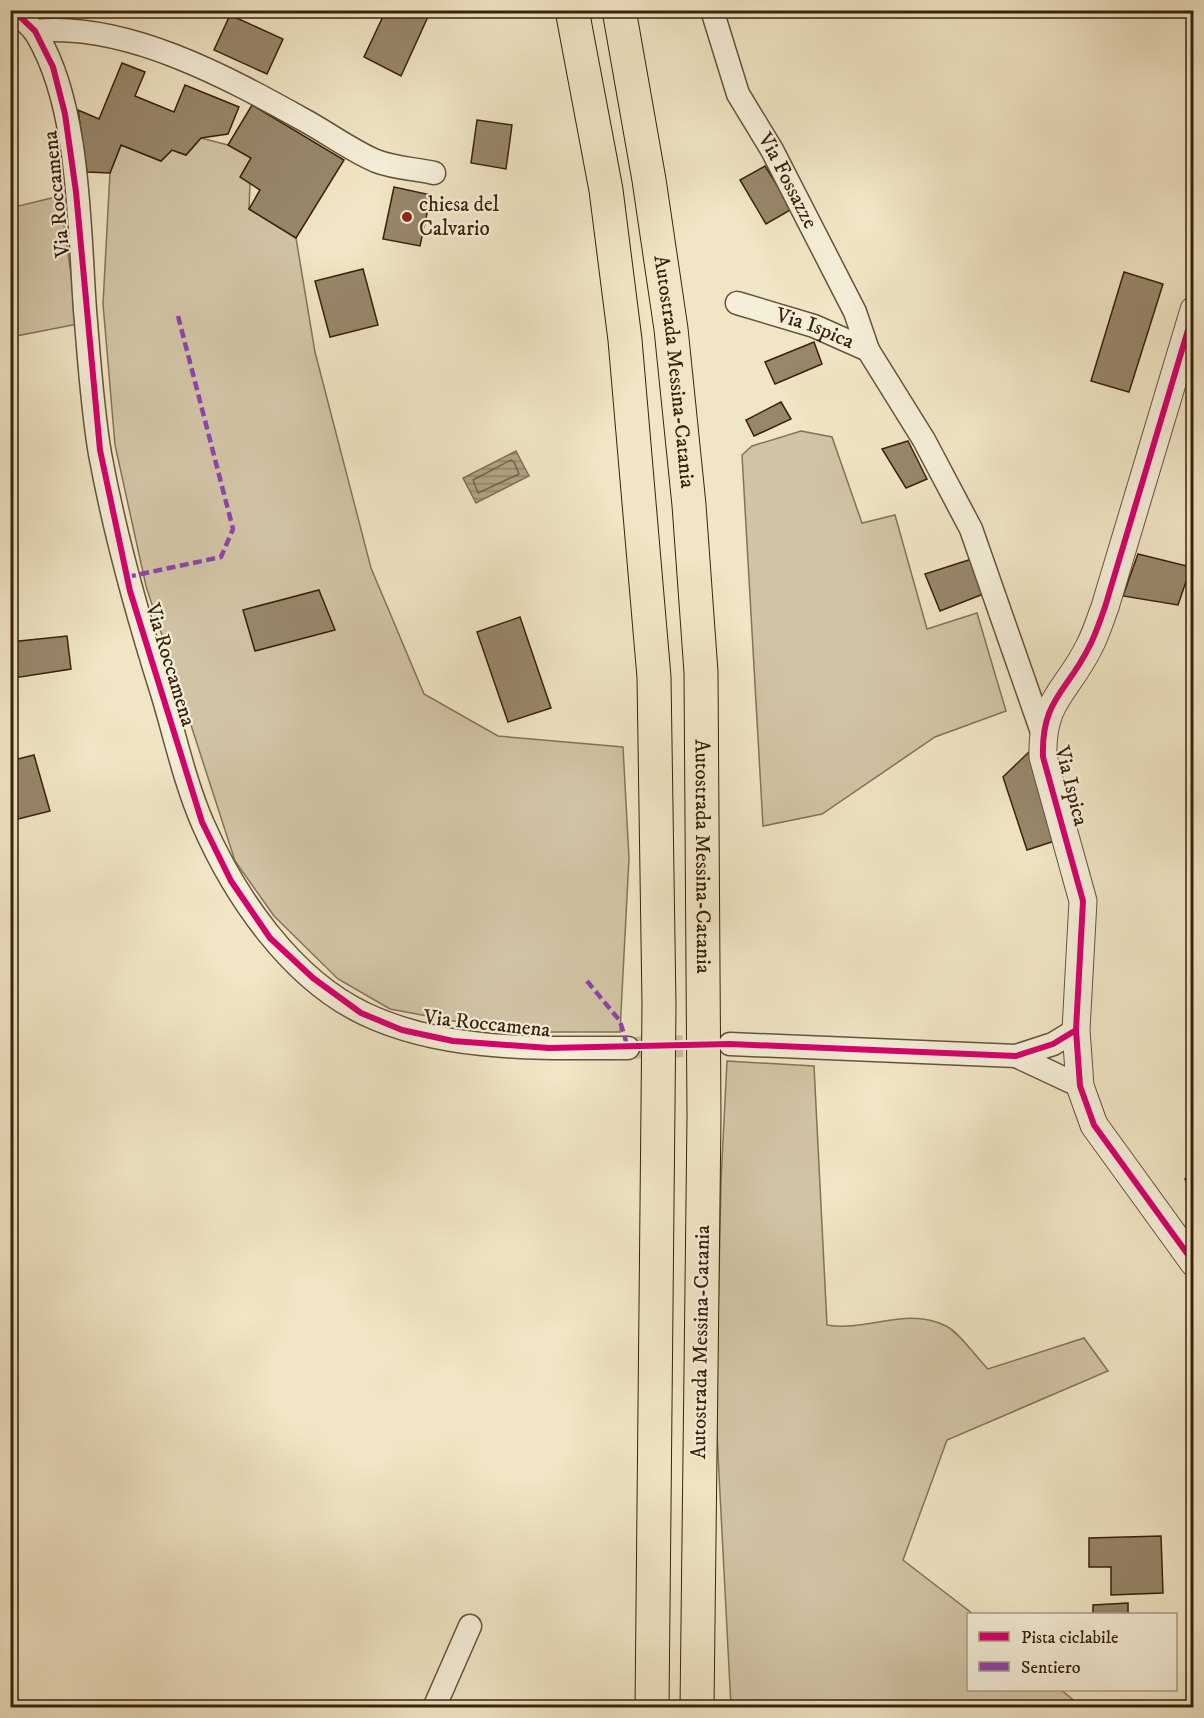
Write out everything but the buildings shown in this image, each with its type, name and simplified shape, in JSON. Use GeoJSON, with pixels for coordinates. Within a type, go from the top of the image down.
{"type":"FeatureCollection","features":[{"type":"Feature","properties":{"kind":"highway","name":"Autostrada Messina-Catania"},"geometry":{"type":"LineString","coordinates":[[572,10],[606,190],[625,340],[654,677],[659,1016],[652,1707]]}},
{"type":"Feature","properties":{"kind":"highway","name":"Autostrada Messina-Catania"},"geometry":{"type":"LineString","coordinates":[[619,10],[647,168],[671,329],[689,505],[701,672],[704,1116],[697,1707]]}},
{"type":"Feature","properties":{"kind":"street","name":"Via Roccamena"},"geometry":{"type":"LineString","coordinates":[[13,10],[34,31],[53,67],[65,114],[76,192],[100,450],[127,577],[202,822],[231,880],[270,938],[313,978],[362,1012],[402,1030],[453,1041],[538,1048],[628,1048]]}},
{"type":"Feature","properties":{"kind":"street","name":"Via Fossazze"},"geometry":{"type":"LineString","coordinates":[[712,10],[738,94],[772,150],[855,312],[868,350]]}},
{"type":"Feature","properties":{"kind":"street"},"geometry":{"type":"LineString","coordinates":[[34,31],[55,29],[94,34],[161,52],[206,69],[264,97],[377,161],[434,173]]}},
{"type":"Feature","properties":{"kind":"street","name":"Via Ispica"},"geometry":{"type":"LineString","coordinates":[[737,303],[814,326],[868,350],[924,440],[971,529],[1042,732],[1043,757],[1078,876],[1083,901],[1076,1030],[1080,1086],[1094,1125],[1194,1263]]}},
{"type":"Feature","properties":{"kind":"street","name":"Via Ispica"},"geometry":{"type":"LineString","coordinates":[[1042,732],[1052,703],[1089,648],[1106,607],[1194,310]]}},
{"type":"Feature","properties":{"kind":"street"},"geometry":{"type":"LineString","coordinates":[[730,1044],[1016,1056],[1053,1044],[1076,1030]]}},
{"type":"Feature","properties":{"kind":"street"},"geometry":{"type":"LineString","coordinates":[[1016,1056],[1080,1086]]}},
{"type":"Feature","properties":{"kind":"street"},"geometry":{"type":"LineString","coordinates":[[435,1707],[470,1626]]}},
{"type":"Feature","properties":{"kind":"shaded area"},"geometry":{"type":"Polygon","coordinates":[[[201,138],[228,145],[251,158],[249,209],[296,238],[315,352],[371,568],[424,694],[498,736],[623,747],[629,858],[620,1032],[512,1032],[390,1009],[338,979],[274,916],[235,861],[146,586],[115,445],[103,304],[110,173],[121,145],[161,161],[172,150],[186,155],[201,138]]]}},
{"type":"Feature","properties":{"kind":"shaded area"},"geometry":{"type":"Polygon","coordinates":[[[60,196],[78,324],[11,337],[10,208],[60,196]]]}},
{"type":"Feature","properties":{"kind":"shaded area"},"geometry":{"type":"Polygon","coordinates":[[[801,431],[832,437],[862,523],[895,515],[927,629],[977,613],[1006,711],[935,737],[822,814],[763,826],[742,455],[752,446],[801,431]]]}},
{"type":"Feature","properties":{"kind":"shaded area"},"geometry":{"type":"Polygon","coordinates":[[[727,1061],[814,1066],[827,1325],[857,1325],[917,1318],[931,1321],[951,1329],[988,1369],[1084,1338],[1108,1371],[947,1440],[903,1560],[972,1613],[967,1613],[967,1691],[1062,1691],[1082,1707],[731,1707],[716,1416],[721,1181],[727,1061]]]}},
{"type":"Feature","properties":{"kind":"water"},"geometry":{"type":"Polygon","coordinates":[[[516,451],[529,476],[476,503],[463,478],[516,451]]]}},
{"type":"Feature","properties":{"kind":"tunnel"},"geometry":{"type":"LineString","coordinates":[[628,1048],[717,1045]]}},
{"type":"Feature","properties":{"kind":"marked path"},"geometry":{"type":"LineString","coordinates":[[127,577],[221,557],[233,529],[178,316]]}},
{"type":"Feature","properties":{"kind":"marked path"},"geometry":{"type":"LineString","coordinates":[[587,981],[620,1021],[628,1048]]}},
{"type":"Feature","properties":{"kind":"cycle path"},"geometry":{"type":"LineString","coordinates":[[13,10],[35,31],[53,67],[65,114],[76,192],[100,450],[130,591],[202,822],[231,881],[270,938],[313,978],[361,1013],[402,1030],[453,1041],[549,1048],[730,1044],[1016,1056],[1053,1044],[1076,1030]]}},
{"type":"Feature","properties":{"kind":"cycle path"},"geometry":{"type":"LineString","coordinates":[[1194,310],[1105,607],[1089,647],[1051,709],[1046,722],[1043,757],[1083,901],[1076,1030],[1080,1086],[1094,1125],[1194,1263]]}},
{"type":"Feature","properties":{"kind":"place","name":"chiesa del Calvario"},"geometry":{"type":"Point","coordinates":[407,217]}}]}
